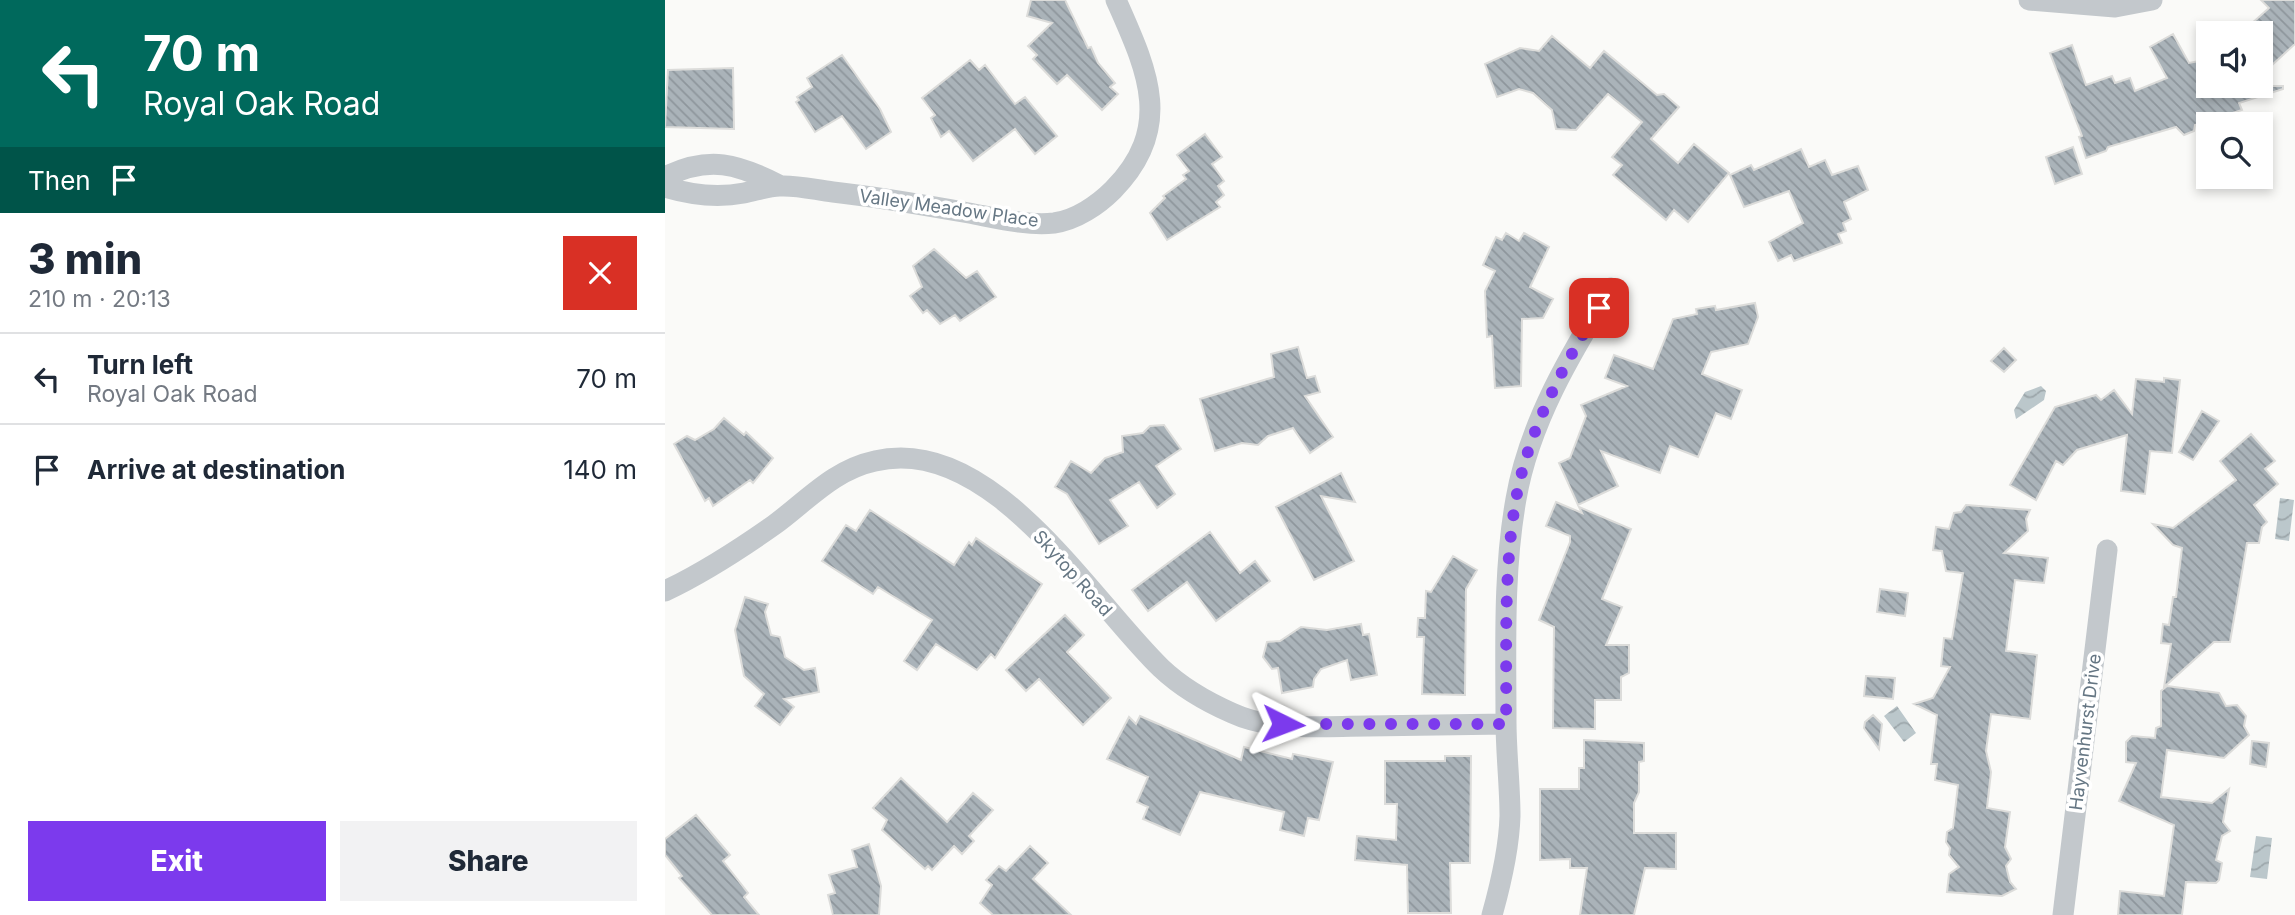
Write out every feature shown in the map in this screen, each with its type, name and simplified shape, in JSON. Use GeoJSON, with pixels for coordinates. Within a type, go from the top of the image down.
{"type":"FeatureCollection","features":[{"type":"Feature","properties":{"kind":"street","name":"Valley Meadow Place"},"geometry":{"type":"LineString","coordinates":[[665,187],[697,196],[729,194],[779,185],[879,197],[1007,220],[1054,223],[1082,213],[1101,202],[1129,174],[1143,147],[1151,116],[1151,91],[1144,65],[1116,0]]}},
{"type":"Feature","properties":{"kind":"street"},"geometry":{"type":"LineString","coordinates":[[2029,0],[2115,7],[2152,0]]}},
{"type":"Feature","properties":{"kind":"street","name":"Valley Meadow Place"},"geometry":{"type":"LineString","coordinates":[[665,177],[685,167],[731,166],[744,167],[779,185]]}},
{"type":"Feature","properties":{"kind":"street"},"geometry":{"type":"LineString","coordinates":[[729,194],[731,166]]}},
{"type":"Feature","properties":{"kind":"street"},"geometry":{"type":"LineString","coordinates":[[1492,915],[1501,882],[1510,817],[1506,724],[1508,575],[1516,499],[1527,457],[1546,408],[1581,338],[1611,288]]}},
{"type":"Feature","properties":{"kind":"street","name":"Skytop Road"},"geometry":{"type":"LineString","coordinates":[[665,591],[775,524],[829,479],[873,461],[903,456],[942,463],[971,476],[998,495],[1024,518],[1163,670],[1196,694],[1235,714],[1262,722],[1305,727],[1506,724]]}},
{"type":"Feature","properties":{"kind":"street","name":"Hayvenhurst Drive"},"geometry":{"type":"LineString","coordinates":[[2063,915],[2107,550]]}},
{"type":"Feature","properties":{"kind":"water"},"geometry":{"type":"Polygon","coordinates":[[[2041,386],[2046,391],[2044,400],[2016,419],[2014,410],[2025,392],[2041,386]]]}},
{"type":"Feature","properties":{"kind":"water"},"geometry":{"type":"Polygon","coordinates":[[[2280,498],[2294,500],[2289,541],[2275,539],[2280,498]]]}},
{"type":"Feature","properties":{"kind":"water"},"geometry":{"type":"Polygon","coordinates":[[[1897,706],[1916,733],[1904,742],[1884,716],[1897,706]]]}},
{"type":"Feature","properties":{"kind":"water"},"geometry":{"type":"Polygon","coordinates":[[[2256,836],[2272,838],[2267,879],[2250,877],[2256,836]]]}},
{"type":"Feature","properties":{"kind":"building"},"geometry":{"type":"Polygon","coordinates":[[[1031,0],[1065,0],[1088,48],[1091,47],[1098,63],[1115,83],[1110,87],[1118,94],[1102,110],[1067,75],[1057,84],[1033,59],[1037,55],[1028,46],[1052,23],[1027,16],[1031,0]]]}},
{"type":"Feature","properties":{"kind":"building"},"geometry":{"type":"Polygon","coordinates":[[[2261,0],[2295,0],[2295,44],[2273,64],[2273,21],[2254,21],[2269,8],[2261,0]]]}},
{"type":"Feature","properties":{"kind":"building"},"geometry":{"type":"Polygon","coordinates":[[[2173,34],[2189,63],[2196,62],[2196,98],[2255,98],[2239,103],[2242,110],[2236,112],[2196,112],[2194,131],[2184,135],[2176,127],[2108,147],[2106,151],[2086,158],[2079,137],[2082,136],[2050,53],[2072,45],[2086,85],[2112,76],[2115,83],[2130,78],[2135,91],[2167,78],[2150,47],[2173,34]]]}},
{"type":"Feature","properties":{"kind":"building"},"geometry":{"type":"Polygon","coordinates":[[[1552,36],[1590,68],[1604,51],[1657,95],[1664,94],[1679,107],[1651,139],[1678,163],[1694,144],[1729,173],[1688,222],[1674,210],[1666,220],[1613,175],[1622,165],[1612,157],[1642,122],[1608,94],[1576,130],[1556,129],[1552,110],[1533,93],[1519,89],[1497,97],[1485,64],[1520,48],[1539,51],[1552,36]]]}},
{"type":"Feature","properties":{"kind":"building"},"geometry":{"type":"Polygon","coordinates":[[[842,55],[880,109],[891,132],[866,149],[842,116],[815,132],[796,102],[799,100],[797,97],[812,87],[807,78],[842,55]]]}},
{"type":"Feature","properties":{"kind":"building"},"geometry":{"type":"Polygon","coordinates":[[[970,60],[979,70],[985,65],[1015,104],[1025,97],[1057,136],[1035,154],[1015,129],[973,161],[949,131],[941,137],[931,118],[935,115],[922,98],[970,60]]]}},
{"type":"Feature","properties":{"kind":"building"},"geometry":{"type":"Polygon","coordinates":[[[733,68],[734,129],[665,127],[668,70],[733,68]]]}},
{"type":"Feature","properties":{"kind":"building"},"geometry":{"type":"Polygon","coordinates":[[[2273,86],[2283,86],[2283,89],[2273,92],[2273,86]]]}},
{"type":"Feature","properties":{"kind":"building"},"geometry":{"type":"Polygon","coordinates":[[[1205,134],[1222,157],[1212,164],[1224,181],[1218,186],[1224,195],[1216,202],[1220,207],[1167,240],[1150,213],[1165,198],[1163,196],[1186,179],[1183,175],[1189,171],[1177,155],[1205,134]]]}},
{"type":"Feature","properties":{"kind":"building"},"geometry":{"type":"Polygon","coordinates":[[[2073,147],[2082,174],[2055,184],[2046,157],[2073,147]]]}},
{"type":"Feature","properties":{"kind":"building"},"geometry":{"type":"Polygon","coordinates":[[[1801,149],[1809,167],[1825,160],[1832,175],[1858,166],[1868,190],[1844,202],[1851,219],[1843,223],[1846,231],[1838,234],[1842,243],[1794,261],[1791,255],[1778,261],[1769,242],[1803,223],[1789,191],[1744,207],[1730,175],[1751,165],[1754,170],[1801,149]]]}},
{"type":"Feature","properties":{"kind":"building"},"geometry":{"type":"Polygon","coordinates":[[[1506,233],[1519,241],[1524,233],[1549,247],[1530,287],[1553,299],[1543,318],[1522,319],[1521,386],[1495,388],[1492,336],[1487,337],[1485,291],[1495,271],[1483,265],[1496,237],[1502,240],[1506,233]]]}},
{"type":"Feature","properties":{"kind":"building"},"geometry":{"type":"Polygon","coordinates":[[[934,249],[966,278],[977,271],[996,297],[960,321],[955,315],[940,324],[927,310],[923,313],[910,296],[922,287],[913,266],[934,249]]]}},
{"type":"Feature","properties":{"kind":"building"},"geometry":{"type":"Polygon","coordinates":[[[1755,303],[1758,317],[1748,344],[1711,352],[1702,374],[1742,390],[1731,419],[1716,413],[1698,457],[1670,446],[1660,473],[1601,451],[1618,486],[1578,505],[1559,463],[1570,458],[1586,416],[1581,405],[1627,386],[1605,378],[1614,355],[1653,369],[1673,319],[1697,314],[1696,309],[1715,306],[1716,310],[1755,303]]]}},
{"type":"Feature","properties":{"kind":"building"},"geometry":{"type":"Polygon","coordinates":[[[1298,347],[1307,378],[1315,376],[1320,392],[1305,396],[1333,437],[1310,453],[1293,428],[1268,436],[1258,445],[1242,443],[1215,451],[1200,399],[1274,377],[1271,354],[1298,347]]]}},
{"type":"Feature","properties":{"kind":"building"},"geometry":{"type":"Polygon","coordinates":[[[2004,348],[2016,360],[2004,372],[1991,361],[2004,348]]]}},
{"type":"Feature","properties":{"kind":"building"},"geometry":{"type":"Polygon","coordinates":[[[2164,378],[2180,380],[2172,453],[2150,451],[2145,494],[2121,491],[2127,435],[2077,450],[2063,465],[2056,461],[2036,500],[2010,485],[2055,407],[2096,395],[2101,400],[2114,390],[2132,414],[2136,379],[2164,382],[2164,378]]]}},
{"type":"Feature","properties":{"kind":"building"},"geometry":{"type":"Polygon","coordinates":[[[2202,411],[2219,421],[2193,460],[2179,452],[2202,411]]]}},
{"type":"Feature","properties":{"kind":"building"},"geometry":{"type":"Polygon","coordinates":[[[724,418],[744,435],[746,432],[773,458],[753,483],[750,480],[713,506],[709,498],[705,501],[674,444],[687,436],[695,440],[714,429],[724,418]]]}},
{"type":"Feature","properties":{"kind":"building"},"geometry":{"type":"Polygon","coordinates":[[[1164,425],[1181,449],[1156,466],[1175,494],[1157,508],[1139,482],[1110,500],[1128,526],[1099,544],[1067,494],[1055,487],[1071,461],[1091,473],[1105,458],[1123,452],[1122,436],[1143,433],[1150,426],[1164,425]]]}},
{"type":"Feature","properties":{"kind":"building"},"geometry":{"type":"Polygon","coordinates":[[[2251,434],[2275,461],[2265,469],[2278,484],[2254,505],[2267,522],[2262,527],[2259,543],[2247,543],[2230,642],[2214,642],[2164,687],[2171,644],[2161,643],[2163,624],[2169,625],[2173,597],[2176,597],[2182,548],[2173,545],[2153,524],[2173,528],[2236,480],[2220,461],[2251,434]]]}},
{"type":"Feature","properties":{"kind":"building"},"geometry":{"type":"Polygon","coordinates":[[[1341,473],[1355,502],[1321,496],[1354,561],[1314,580],[1276,507],[1341,473]]]}},
{"type":"Feature","properties":{"kind":"building"},"geometry":{"type":"Polygon","coordinates":[[[1556,502],[1582,513],[1579,507],[1631,529],[1602,599],[1622,607],[1606,645],[1629,645],[1629,673],[1621,677],[1621,700],[1595,700],[1595,729],[1553,728],[1554,627],[1539,620],[1570,542],[1570,536],[1546,526],[1556,502]]]}},
{"type":"Feature","properties":{"kind":"building"},"geometry":{"type":"Polygon","coordinates":[[[1966,505],[2030,510],[2026,519],[2028,531],[2004,553],[2048,558],[2044,583],[2015,580],[2006,651],[2037,655],[2030,719],[1991,714],[1986,751],[1991,772],[1987,808],[2010,812],[2005,847],[2011,859],[2006,866],[2010,882],[2016,889],[2002,896],[1947,892],[1949,874],[1959,867],[1949,855],[1950,848],[1946,842],[1947,832],[1953,828],[1958,785],[1935,780],[1937,764],[1931,764],[1937,715],[1914,704],[1933,698],[1950,667],[1941,666],[1944,638],[1952,639],[1963,573],[1946,571],[1942,551],[1933,550],[1936,527],[1949,529],[1954,513],[1961,512],[1966,505]]]}},
{"type":"Feature","properties":{"kind":"building"},"geometry":{"type":"Polygon","coordinates":[[[870,510],[954,565],[969,542],[972,545],[976,538],[1042,584],[995,658],[991,654],[977,670],[936,644],[917,670],[904,661],[932,620],[878,587],[873,594],[822,561],[846,525],[856,531],[870,510]]]}},
{"type":"Feature","properties":{"kind":"building"},"geometry":{"type":"Polygon","coordinates":[[[1210,532],[1240,573],[1255,561],[1270,581],[1216,621],[1187,582],[1148,611],[1132,590],[1210,532]]]}},
{"type":"Feature","properties":{"kind":"building"},"geometry":{"type":"Polygon","coordinates":[[[1453,556],[1477,570],[1466,589],[1465,695],[1422,694],[1424,637],[1417,637],[1418,618],[1425,618],[1426,591],[1431,592],[1453,556]]]}},
{"type":"Feature","properties":{"kind":"building"},"geometry":{"type":"Polygon","coordinates":[[[1880,589],[1908,593],[1905,616],[1877,612],[1880,589]]]}},
{"type":"Feature","properties":{"kind":"building"},"geometry":{"type":"Polygon","coordinates":[[[745,597],[768,604],[765,612],[771,635],[780,637],[785,657],[804,670],[815,668],[819,692],[784,699],[794,707],[780,725],[755,706],[764,694],[744,676],[735,630],[745,597]]]}},
{"type":"Feature","properties":{"kind":"building"},"geometry":{"type":"Polygon","coordinates":[[[1065,615],[1084,635],[1067,652],[1111,698],[1083,725],[1039,679],[1026,691],[1006,670],[1065,615]]]}},
{"type":"Feature","properties":{"kind":"building"},"geometry":{"type":"Polygon","coordinates":[[[1361,624],[1363,635],[1369,634],[1377,675],[1351,680],[1347,660],[1321,669],[1314,679],[1313,687],[1282,693],[1278,668],[1272,669],[1263,657],[1267,642],[1280,641],[1301,627],[1327,630],[1361,624]]]}},
{"type":"Feature","properties":{"kind":"building"},"geometry":{"type":"Polygon","coordinates":[[[1866,676],[1895,678],[1893,699],[1864,696],[1866,676]]]}},
{"type":"Feature","properties":{"kind":"building"},"geometry":{"type":"Polygon","coordinates":[[[2167,686],[2219,693],[2226,706],[2237,705],[2246,716],[2244,726],[2249,735],[2224,758],[2167,750],[2161,797],[2212,803],[2229,789],[2223,822],[2230,831],[2222,836],[2216,860],[2222,863],[2219,880],[2216,883],[2186,882],[2182,915],[2118,915],[2120,891],[2164,896],[2174,825],[2119,801],[2136,763],[2126,762],[2126,742],[2132,736],[2155,738],[2156,728],[2161,726],[2161,691],[2167,686]]]}},
{"type":"Feature","properties":{"kind":"building"},"geometry":{"type":"Polygon","coordinates":[[[1873,715],[1882,724],[1879,749],[1864,728],[1865,722],[1873,715]]]}},
{"type":"Feature","properties":{"kind":"building"},"geometry":{"type":"Polygon","coordinates":[[[1140,716],[1241,760],[1244,747],[1292,759],[1293,754],[1333,762],[1319,820],[1308,818],[1304,836],[1280,830],[1284,812],[1200,792],[1180,835],[1143,819],[1148,807],[1137,802],[1148,777],[1107,759],[1129,717],[1136,724],[1140,716]]]}},
{"type":"Feature","properties":{"kind":"building"},"geometry":{"type":"Polygon","coordinates":[[[1584,740],[1644,743],[1644,761],[1639,762],[1639,792],[1634,803],[1634,833],[1676,833],[1676,869],[1645,868],[1634,915],[1580,915],[1587,868],[1570,868],[1570,859],[1540,860],[1540,789],[1579,789],[1579,768],[1584,768],[1584,740]]]}},
{"type":"Feature","properties":{"kind":"building"},"geometry":{"type":"Polygon","coordinates":[[[2252,741],[2269,743],[2266,767],[2250,764],[2252,741]]]}},
{"type":"Feature","properties":{"kind":"building"},"geometry":{"type":"Polygon","coordinates":[[[1445,756],[1471,756],[1470,863],[1450,863],[1451,913],[1408,913],[1407,865],[1355,860],[1357,836],[1396,840],[1397,804],[1385,804],[1385,761],[1445,761],[1445,756]]]}},
{"type":"Feature","properties":{"kind":"building"},"geometry":{"type":"Polygon","coordinates":[[[901,778],[947,822],[973,793],[993,810],[969,836],[974,841],[962,854],[954,846],[932,870],[928,866],[925,869],[882,830],[887,820],[873,808],[901,778]]]}},
{"type":"Feature","properties":{"kind":"building"},"geometry":{"type":"Polygon","coordinates":[[[696,815],[730,855],[723,861],[748,893],[744,897],[759,915],[712,915],[679,878],[682,876],[665,855],[665,839],[696,815]]]}},
{"type":"Feature","properties":{"kind":"building"},"geometry":{"type":"Polygon","coordinates":[[[869,844],[881,886],[879,915],[833,915],[828,895],[835,893],[829,875],[857,867],[852,850],[869,844]]]}},
{"type":"Feature","properties":{"kind":"building"},"geometry":{"type":"Polygon","coordinates":[[[1030,846],[1048,863],[1033,879],[1071,915],[993,915],[980,903],[992,885],[986,880],[999,866],[1006,871],[1030,846]]]}},
{"type":"Feature","properties":{"kind":"route"},"geometry":{"type":"LineString","coordinates":[[1283,724],[1305,727],[1506,724],[1508,575],[1516,499],[1527,457],[1546,408],[1569,359],[1599,308]]}}]}
